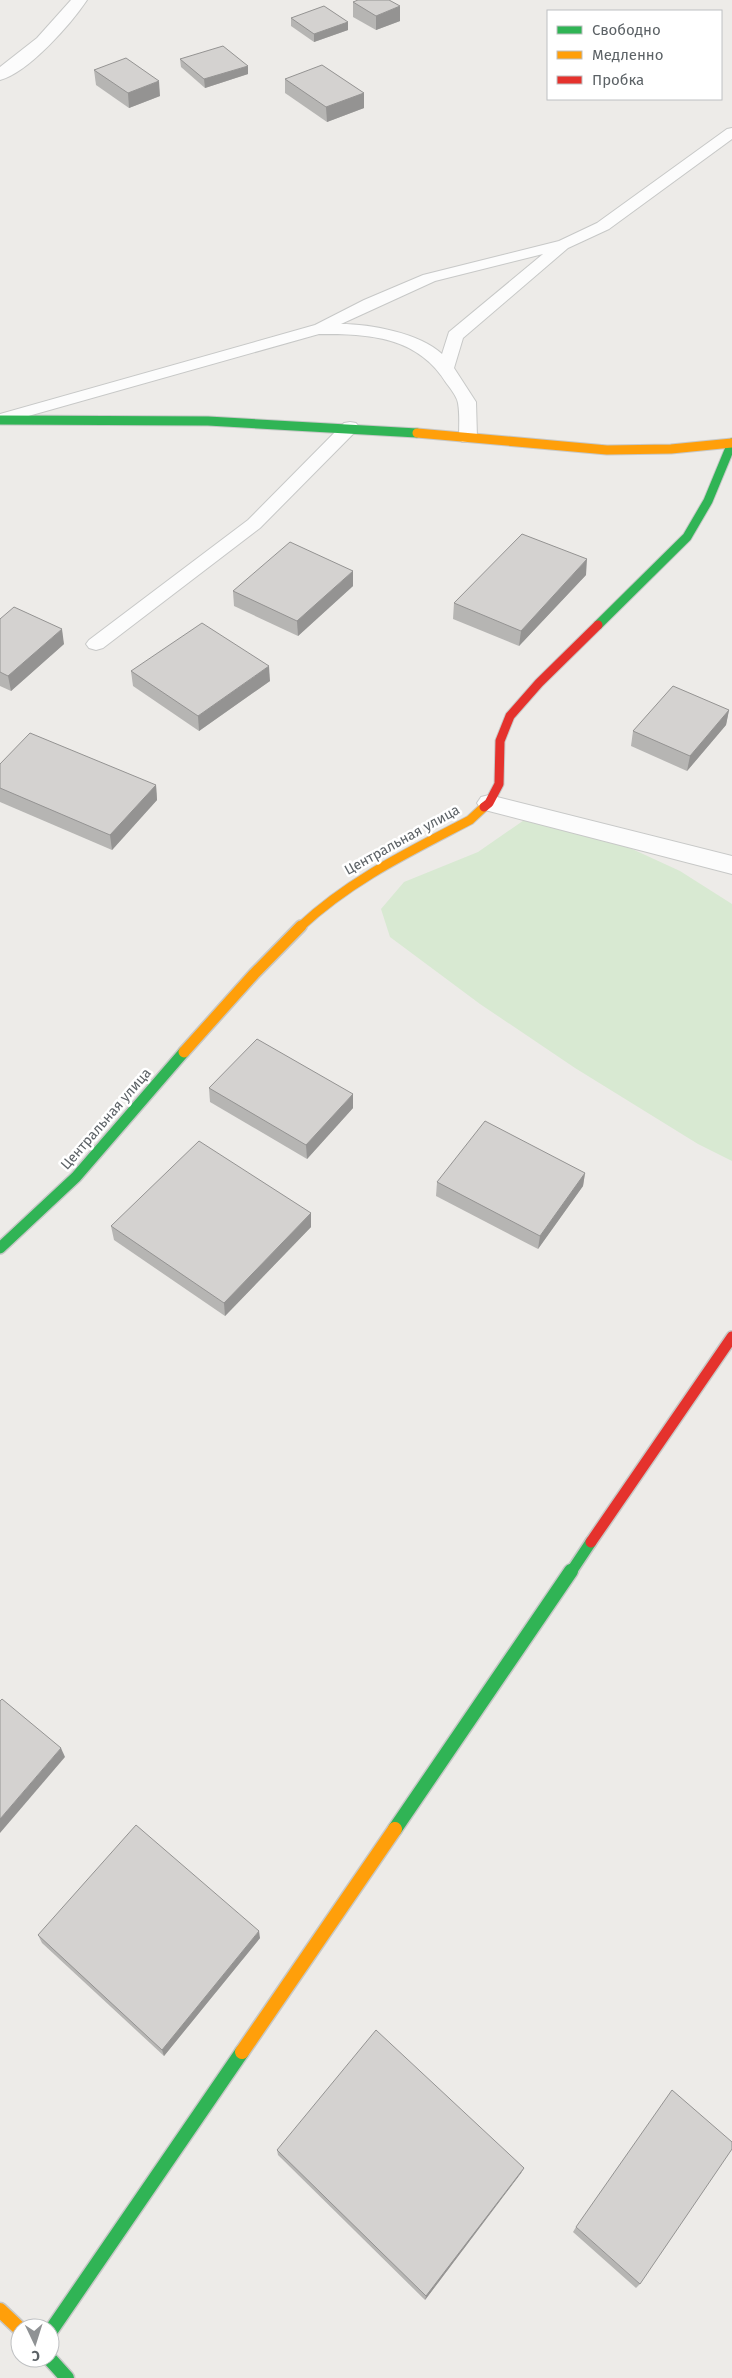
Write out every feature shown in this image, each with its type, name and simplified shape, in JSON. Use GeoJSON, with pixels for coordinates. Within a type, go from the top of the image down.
{"type":"FeatureCollection","features":[{"type":"Feature","properties":{"kind":"street"},"geometry":{"type":"LineString","coordinates":[[0,76],[27,57],[63,24],[79,0]]}},
{"type":"Feature","properties":{"kind":"street"},"geometry":{"type":"LineString","coordinates":[[0,420],[93,418],[210,420],[350,427],[606,450],[671,449],[732,443]]}},
{"type":"Feature","properties":{"kind":"street","name":"Центральная улица"},"geometry":{"type":"LineString","coordinates":[[0,1248],[76,1177],[256,969],[329,901],[364,876],[470,820],[489,803],[499,784],[500,741],[510,716],[539,683],[687,537],[708,501],[732,443]]}},
{"type":"Feature","properties":{"kind":"street"},"geometry":{"type":"LineString","coordinates":[[489,803],[732,865]]}},
{"type":"Feature","properties":{"kind":"street"},"geometry":{"type":"LineString","coordinates":[[60,2318],[732,1337]]}},
{"type":"Feature","properties":{"kind":"street"},"geometry":{"type":"LineString","coordinates":[[0,2310],[10,2320]]}},
{"type":"Feature","properties":{"kind":"street"},"geometry":{"type":"LineString","coordinates":[[58,2368],[67,2378]]}},
{"type":"Feature","properties":{"kind":"lane"},"geometry":{"type":"LineString","coordinates":[[0,420],[318,329],[370,303],[429,278],[566,244],[603,226],[732,132]]}},
{"type":"Feature","properties":{"kind":"lane"},"geometry":{"type":"LineString","coordinates":[[446,368],[456,336],[566,244]]}},
{"type":"Feature","properties":{"kind":"lane"},"geometry":{"type":"LineString","coordinates":[[318,329],[362,329],[401,339],[429,351],[446,368],[466,402],[468,438]]}},
{"type":"Feature","properties":{"kind":"lane"},"geometry":{"type":"LineString","coordinates":[[96,644],[254,524],[350,427]]}},
{"type":"Feature","properties":{"kind":"green space"},"geometry":{"type":"Polygon","coordinates":[[[530,816],[593,831],[680,871],[732,904],[732,1161],[698,1144],[575,1068],[480,1004],[390,937],[381,909],[404,882],[478,852],[530,816]]]}},
{"type":"Feature","properties":{"kind":"building"},"geometry":{"type":"Polygon","coordinates":[[[358,0],[389,0],[400,6],[376,16],[353,2],[358,0]]]}},
{"type":"Feature","properties":{"kind":"building"},"geometry":{"type":"Polygon","coordinates":[[[324,6],[348,22],[314,34],[291,18],[324,6]]]}},
{"type":"Feature","properties":{"kind":"building"},"geometry":{"type":"Polygon","coordinates":[[[223,46],[248,66],[204,79],[180,59],[223,46]]]}},
{"type":"Feature","properties":{"kind":"building"},"geometry":{"type":"Polygon","coordinates":[[[126,58],[159,81],[128,93],[94,70],[126,58]]]}},
{"type":"Feature","properties":{"kind":"building"},"geometry":{"type":"Polygon","coordinates":[[[322,65],[364,93],[326,107],[285,79],[322,65]]]}},
{"type":"Feature","properties":{"kind":"building"},"geometry":{"type":"Polygon","coordinates":[[[522,534],[587,559],[521,631],[454,603],[522,534]]]}},
{"type":"Feature","properties":{"kind":"building"},"geometry":{"type":"Polygon","coordinates":[[[290,542],[353,571],[297,621],[233,591],[290,542]]]}},
{"type":"Feature","properties":{"kind":"building"},"geometry":{"type":"Polygon","coordinates":[[[14,607],[62,629],[8,676],[0,672],[0,619],[14,607]]]}},
{"type":"Feature","properties":{"kind":"building"},"geometry":{"type":"Polygon","coordinates":[[[202,623],[269,666],[198,716],[131,671],[202,623]]]}},
{"type":"Feature","properties":{"kind":"building"},"geometry":{"type":"Polygon","coordinates":[[[673,686],[729,710],[690,756],[633,731],[673,686]]]}},
{"type":"Feature","properties":{"kind":"building"},"geometry":{"type":"Polygon","coordinates":[[[30,733],[156,785],[110,835],[0,788],[0,764],[30,733]]]}},
{"type":"Feature","properties":{"kind":"building"},"geometry":{"type":"Polygon","coordinates":[[[257,1039],[353,1094],[306,1145],[209,1088],[257,1039]]]}},
{"type":"Feature","properties":{"kind":"building"},"geometry":{"type":"Polygon","coordinates":[[[485,1121],[585,1173],[540,1236],[437,1182],[485,1121]]]}},
{"type":"Feature","properties":{"kind":"building"},"geometry":{"type":"Polygon","coordinates":[[[199,1141],[311,1213],[224,1303],[111,1226],[199,1141]]]}},
{"type":"Feature","properties":{"kind":"building"},"geometry":{"type":"Polygon","coordinates":[[[2,1699],[61,1748],[0,1819],[0,1701],[2,1699]]]}},
{"type":"Feature","properties":{"kind":"building"},"geometry":{"type":"Polygon","coordinates":[[[136,1825],[259,1931],[162,2050],[38,1935],[136,1825]]]}},
{"type":"Feature","properties":{"kind":"building"},"geometry":{"type":"Polygon","coordinates":[[[376,2030],[524,2168],[426,2296],[277,2150],[376,2030]]]}},
{"type":"Feature","properties":{"kind":"building"},"geometry":{"type":"Polygon","coordinates":[[[672,2090],[732,2142],[732,2149],[640,2284],[576,2227],[672,2090]]]}},
{"type":"Feature","properties":{"kind":"traffic: fast"},"geometry":{"type":"LineString","coordinates":[[0,420],[208,421],[313,425],[417,433]]}},
{"type":"Feature","properties":{"kind":"traffic: fast"},"geometry":{"type":"LineString","coordinates":[[598,625],[687,537],[708,501],[732,443]]}},
{"type":"Feature","properties":{"kind":"traffic: fast"},"geometry":{"type":"LineString","coordinates":[[0,1248],[76,1177],[184,1052]]}},
{"type":"Feature","properties":{"kind":"traffic: fast"},"geometry":{"type":"LineString","coordinates":[[395,1829],[591,1542]]}},
{"type":"Feature","properties":{"kind":"traffic: fast"},"geometry":{"type":"LineString","coordinates":[[60,2318],[242,2052]]}},
{"type":"Feature","properties":{"kind":"traffic: fast"},"geometry":{"type":"LineString","coordinates":[[58,2368],[67,2378]]}},
{"type":"Feature","properties":{"kind":"traffic: slow"},"geometry":{"type":"LineString","coordinates":[[417,433],[607,450],[671,449],[732,443]]}},
{"type":"Feature","properties":{"kind":"traffic: slow"},"geometry":{"type":"LineString","coordinates":[[184,1052],[290,936],[329,901],[379,867],[470,820],[484,807]]}},
{"type":"Feature","properties":{"kind":"traffic: slow"},"geometry":{"type":"LineString","coordinates":[[242,2052],[395,1829]]}},
{"type":"Feature","properties":{"kind":"traffic: slow"},"geometry":{"type":"LineString","coordinates":[[0,2310],[10,2320]]}},
{"type":"Feature","properties":{"kind":"traffic: jam"},"geometry":{"type":"LineString","coordinates":[[484,807],[489,803],[499,784],[500,741],[510,716],[539,683],[598,625]]}},
{"type":"Feature","properties":{"kind":"traffic: jam"},"geometry":{"type":"LineString","coordinates":[[591,1542],[732,1337]]}}]}
